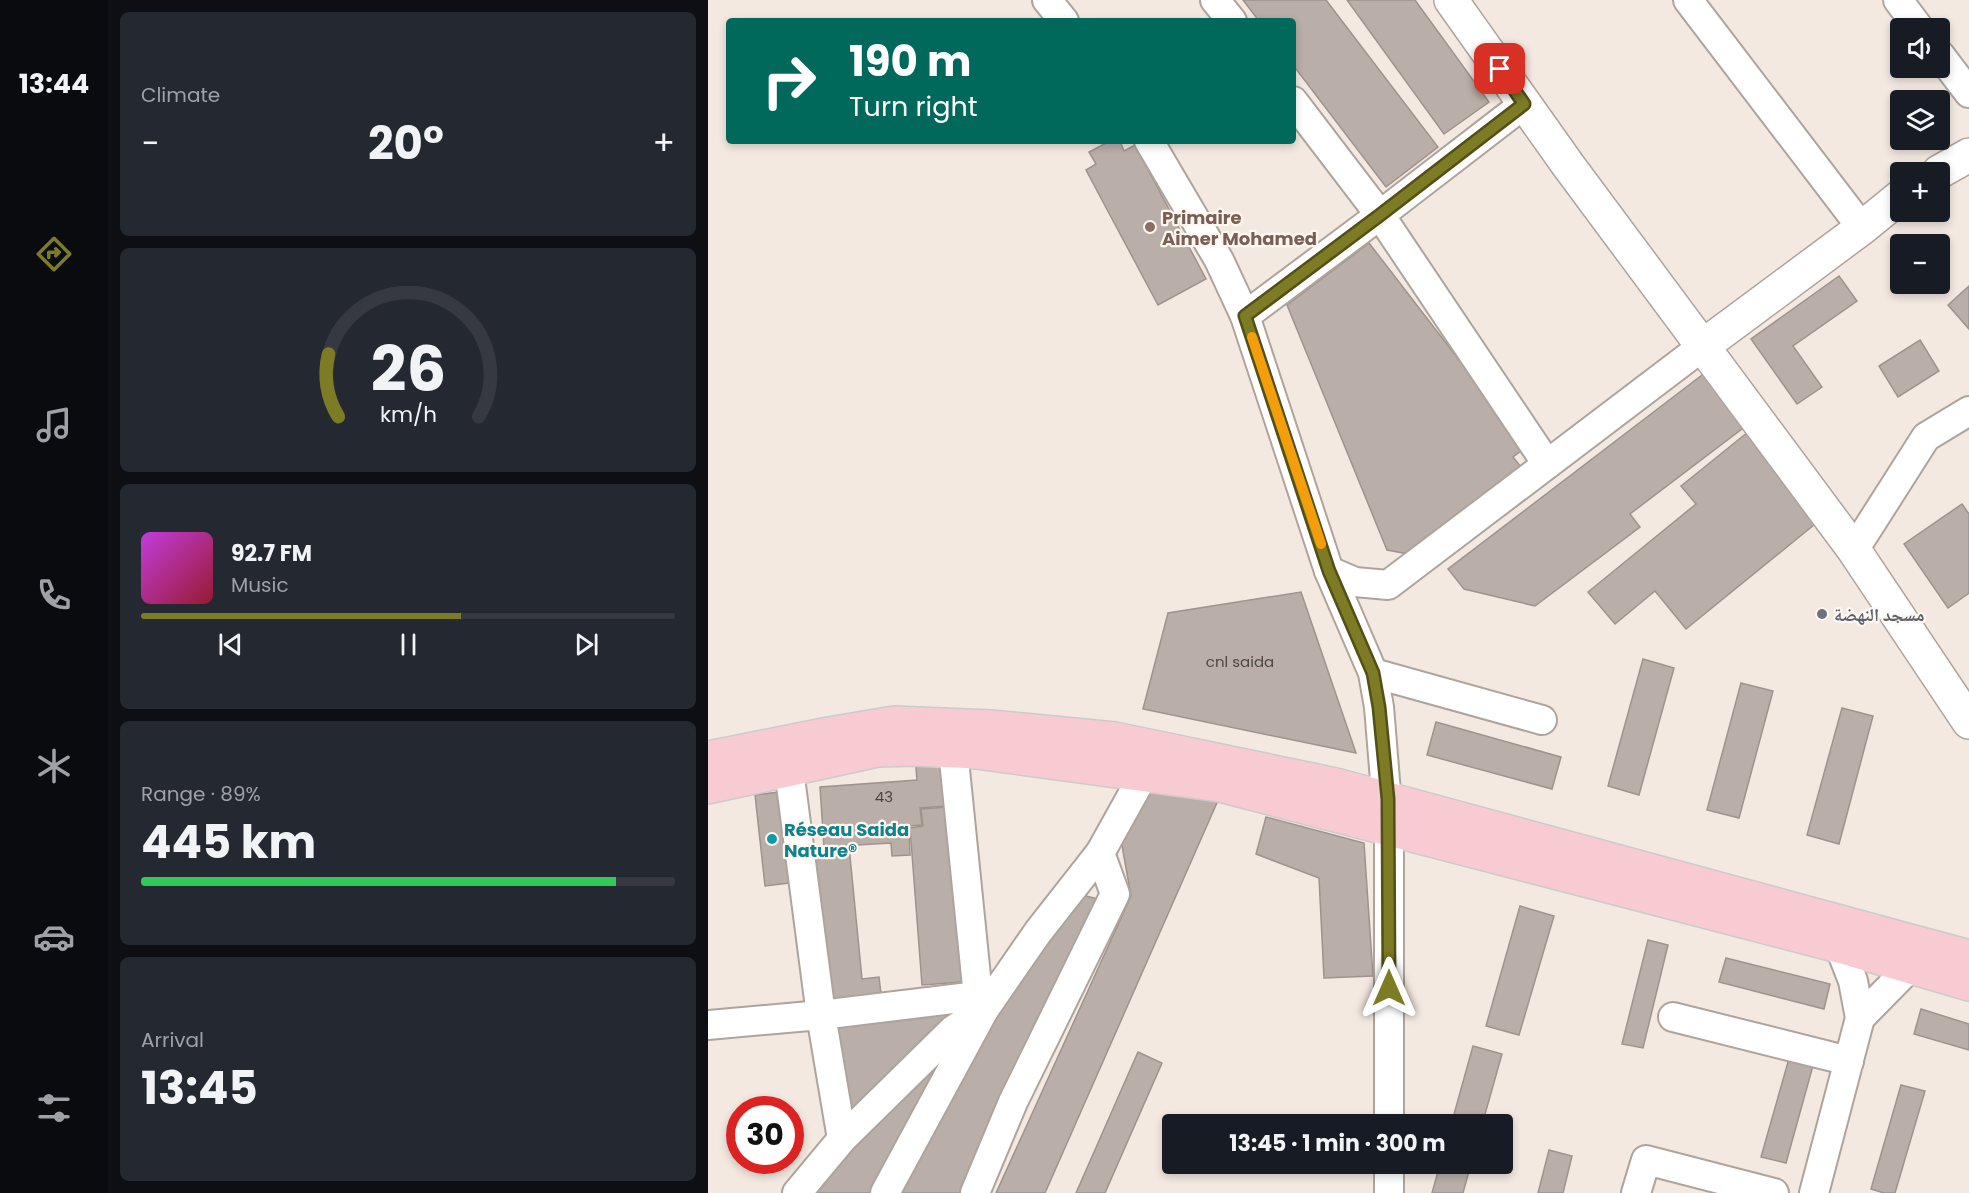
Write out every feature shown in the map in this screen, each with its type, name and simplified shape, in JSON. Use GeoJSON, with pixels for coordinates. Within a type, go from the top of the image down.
{"type":"FeatureCollection","features":[{"type":"Feature","properties":{"kind":"main road"},"geometry":{"type":"LineString","coordinates":[[708,758],[894,723],[949,738],[1062,763],[1151,762],[1220,785],[1388,814],[1839,934],[1914,955],[1969,984]]}},
{"type":"Feature","properties":{"kind":"main road"},"geometry":{"type":"LineString","coordinates":[[708,787],[878,750],[949,738]]}},
{"type":"Feature","properties":{"kind":"main road"},"geometry":{"type":"LineString","coordinates":[[1914,955],[1969,957]]}},
{"type":"Feature","properties":{"kind":"street"},"geometry":{"type":"LineString","coordinates":[[1047,0],[1062,18]]}},
{"type":"Feature","properties":{"kind":"street"},"geometry":{"type":"LineString","coordinates":[[1215,0],[1230,18]]}},
{"type":"Feature","properties":{"kind":"street"},"geometry":{"type":"LineString","coordinates":[[1450,0],[1524,104],[1854,550],[1969,722]]}},
{"type":"Feature","properties":{"kind":"street"},"geometry":{"type":"LineString","coordinates":[[1688,0],[1862,228]]}},
{"type":"Feature","properties":{"kind":"street"},"geometry":{"type":"LineString","coordinates":[[1898,0],[1912,18]]}},
{"type":"Feature","properties":{"kind":"street"},"geometry":{"type":"LineString","coordinates":[[1950,68],[1969,93]]}},
{"type":"Feature","properties":{"kind":"street"},"geometry":{"type":"LineString","coordinates":[[1245,316],[1524,104]]}},
{"type":"Feature","properties":{"kind":"street"},"geometry":{"type":"LineString","coordinates":[[1296,105],[1380,215],[1547,464]]}},
{"type":"Feature","properties":{"kind":"street"},"geometry":{"type":"LineString","coordinates":[[1151,144],[1219,260],[1245,316],[1329,571],[1373,673],[1379,707],[1388,814],[1389,1114]]}},
{"type":"Feature","properties":{"kind":"street"},"geometry":{"type":"LineString","coordinates":[[1950,166],[1969,155]]}},
{"type":"Feature","properties":{"kind":"street"},"geometry":{"type":"LineString","coordinates":[[1329,571],[1354,582],[1388,585],[1890,205]]}},
{"type":"Feature","properties":{"kind":"street"},"geometry":{"type":"LineString","coordinates":[[1854,550],[1926,436],[1969,411]]}},
{"type":"Feature","properties":{"kind":"street"},"geometry":{"type":"LineString","coordinates":[[1373,673],[1542,720]]}},
{"type":"Feature","properties":{"kind":"street"},"geometry":{"type":"LineString","coordinates":[[885,1193],[981,1003],[949,738]]}},
{"type":"Feature","properties":{"kind":"street"},"geometry":{"type":"LineString","coordinates":[[797,1193],[842,1139],[981,1003],[1101,853],[1151,762]]}},
{"type":"Feature","properties":{"kind":"street"},"geometry":{"type":"LineString","coordinates":[[789,770],[821,1015],[842,1139]]}},
{"type":"Feature","properties":{"kind":"street"},"geometry":{"type":"LineString","coordinates":[[975,1193],[1013,1102],[1115,894],[1101,853]]}},
{"type":"Feature","properties":{"kind":"street"},"geometry":{"type":"LineString","coordinates":[[1814,1193],[1860,1018],[1853,981],[1839,934]]}},
{"type":"Feature","properties":{"kind":"street"},"geometry":{"type":"LineString","coordinates":[[1860,1018],[1914,955]]}},
{"type":"Feature","properties":{"kind":"street"},"geometry":{"type":"LineString","coordinates":[[708,1025],[981,1003]]}},
{"type":"Feature","properties":{"kind":"street"},"geometry":{"type":"LineString","coordinates":[[1673,1017],[1849,1061]]}},
{"type":"Feature","properties":{"kind":"street"},"geometry":{"type":"LineString","coordinates":[[1636,1193],[1646,1160],[1774,1193]]}},
{"type":"Feature","properties":{"kind":"street"},"geometry":{"type":"LineString","coordinates":[[1389,1174],[1389,1193]]}},
{"type":"Feature","properties":{"kind":"building"},"geometry":{"type":"Polygon","coordinates":[[[1243,0],[1326,0],[1438,147],[1386,187],[1296,69],[1296,18],[1257,18],[1243,0]]]}},
{"type":"Feature","properties":{"kind":"building"},"geometry":{"type":"Polygon","coordinates":[[[1347,0],[1415,0],[1489,102],[1444,134],[1347,0]]]}},
{"type":"Feature","properties":{"kind":"building"},"geometry":{"type":"Polygon","coordinates":[[[1104,144],[1121,144],[1124,151],[1135,145],[1206,279],[1158,305],[1086,170],[1096,164],[1089,152],[1104,144]]]}},
{"type":"Feature","properties":{"kind":"building"},"geometry":{"type":"Polygon","coordinates":[[[1369,243],[1526,447],[1513,457],[1521,467],[1408,554],[1387,550],[1287,305],[1369,243]]]}},
{"type":"Feature","properties":{"kind":"building"},"geometry":{"type":"Polygon","coordinates":[[[1839,276],[1857,301],[1793,346],[1822,387],[1797,404],[1751,339],[1839,276]]]}},
{"type":"Feature","properties":{"kind":"building"},"geometry":{"type":"Polygon","coordinates":[[[1969,286],[1969,329],[1948,305],[1969,286]]]}},
{"type":"Feature","properties":{"kind":"building"},"geometry":{"type":"Polygon","coordinates":[[[1920,340],[1939,371],[1898,397],[1879,366],[1920,340]]]}},
{"type":"Feature","properties":{"kind":"building"},"geometry":{"type":"Polygon","coordinates":[[[1706,372],[1747,425],[1630,514],[1640,527],[1535,606],[1464,589],[1448,569],[1706,372]]]}},
{"type":"Feature","properties":{"kind":"building"},"geometry":{"type":"Polygon","coordinates":[[[1748,432],[1820,520],[1686,629],[1655,591],[1615,624],[1588,592],[1696,504],[1681,486],[1748,432]]]}},
{"type":"Feature","properties":{"kind":"building"},"geometry":{"type":"Polygon","coordinates":[[[1962,504],[1969,514],[1969,593],[1948,608],[1904,544],[1962,504]]]}},
{"type":"Feature","properties":{"kind":"building"},"geometry":{"type":"Polygon","coordinates":[[[1301,592],[1356,753],[1143,709],[1168,613],[1301,592]]]}},
{"type":"Feature","properties":{"kind":"building"},"geometry":{"type":"Polygon","coordinates":[[[1643,659],[1674,668],[1639,795],[1608,786],[1643,659]]]}},
{"type":"Feature","properties":{"kind":"building"},"geometry":{"type":"Polygon","coordinates":[[[1741,683],[1773,691],[1739,818],[1707,810],[1741,683]]]}},
{"type":"Feature","properties":{"kind":"building"},"geometry":{"type":"Polygon","coordinates":[[[1842,708],[1873,716],[1839,844],[1807,835],[1842,708]]]}},
{"type":"Feature","properties":{"kind":"building"},"geometry":{"type":"Polygon","coordinates":[[[1436,722],[1561,757],[1552,789],[1427,755],[1436,722]]]}},
{"type":"Feature","properties":{"kind":"building"},"geometry":{"type":"Polygon","coordinates":[[[944,755],[948,806],[920,808],[922,825],[909,826],[910,855],[892,856],[891,843],[824,847],[820,787],[917,780],[915,757],[944,755]]]}},
{"type":"Feature","properties":{"kind":"building"},"geometry":{"type":"Polygon","coordinates":[[[1151,788],[1220,796],[1045,1193],[996,1193],[1131,896],[1121,840],[1151,788]]]}},
{"type":"Feature","properties":{"kind":"building","name":"Réseau Saida Nature®"},"geometry":{"type":"Polygon","coordinates":[[[779,792],[789,883],[765,886],[755,795],[779,792]]]}},
{"type":"Feature","properties":{"kind":"building"},"geometry":{"type":"Polygon","coordinates":[[[948,807],[962,982],[922,985],[910,828],[923,826],[921,809],[948,807]]]}},
{"type":"Feature","properties":{"kind":"building"},"geometry":{"type":"Polygon","coordinates":[[[1266,817],[1364,843],[1373,976],[1324,978],[1319,878],[1256,854],[1266,817]]]}},
{"type":"Feature","properties":{"kind":"building"},"geometry":{"type":"Polygon","coordinates":[[[849,846],[862,979],[879,977],[881,994],[828,999],[813,850],[849,846]]]}},
{"type":"Feature","properties":{"kind":"building"},"geometry":{"type":"Polygon","coordinates":[[[1078,894],[1102,900],[970,1193],[902,1193],[1026,954],[1078,894]]]}},
{"type":"Feature","properties":{"kind":"building"},"geometry":{"type":"Polygon","coordinates":[[[1520,906],[1554,916],[1519,1035],[1486,1026],[1520,906]]]}},
{"type":"Feature","properties":{"kind":"building"},"geometry":{"type":"Polygon","coordinates":[[[1648,940],[1668,945],[1643,1048],[1622,1044],[1648,940]]]}},
{"type":"Feature","properties":{"kind":"building"},"geometry":{"type":"Polygon","coordinates":[[[1726,958],[1830,984],[1824,1009],[1719,982],[1726,958]]]}},
{"type":"Feature","properties":{"kind":"building"},"geometry":{"type":"Polygon","coordinates":[[[961,1009],[846,1130],[829,1021],[961,1009]]]}},
{"type":"Feature","properties":{"kind":"building"},"geometry":{"type":"Polygon","coordinates":[[[1921,1009],[1969,1024],[1969,1050],[1914,1034],[1921,1009]]]}},
{"type":"Feature","properties":{"kind":"building"},"geometry":{"type":"Polygon","coordinates":[[[952,1038],[881,1193],[816,1193],[891,1105],[952,1038]]]}},
{"type":"Feature","properties":{"kind":"building"},"geometry":{"type":"Polygon","coordinates":[[[1473,1046],[1502,1054],[1485,1114],[1454,1114],[1473,1046]]]}},
{"type":"Feature","properties":{"kind":"building"},"geometry":{"type":"Polygon","coordinates":[[[1138,1052],[1162,1063],[1105,1193],[1076,1193],[1138,1052]]]}},
{"type":"Feature","properties":{"kind":"building"},"geometry":{"type":"Polygon","coordinates":[[[1790,1055],[1814,1062],[1786,1163],[1761,1157],[1790,1055]]]}},
{"type":"Feature","properties":{"kind":"building"},"geometry":{"type":"Polygon","coordinates":[[[1901,1085],[1925,1091],[1895,1193],[1884,1193],[1871,1189],[1901,1085]]]}},
{"type":"Feature","properties":{"kind":"building"},"geometry":{"type":"Polygon","coordinates":[[[1549,1150],[1572,1156],[1563,1193],[1538,1193],[1549,1150]]]}},
{"type":"Feature","properties":{"kind":"building"},"geometry":{"type":"Polygon","coordinates":[[[1437,1174],[1468,1174],[1463,1193],[1432,1193],[1437,1174]]]}},
{"type":"Feature","properties":{"kind":"slow traffic"},"geometry":{"type":"LineString","coordinates":[[1252,337],[1321,544]]}},
{"type":"Feature","properties":{"kind":"place","name":"Primaire Aimer Mohamed"},"geometry":{"type":"Point","coordinates":[1150,227]}},
{"type":"Feature","properties":{"kind":"place","name":"مسجد النهضة"},"geometry":{"type":"Point","coordinates":[1822,614]}},
{"type":"Feature","properties":{"kind":"place","name":"Réseau Saida Nature®"},"geometry":{"type":"Point","coordinates":[772,839]}},
{"type":"Feature","properties":{"kind":"route"},"geometry":{"type":"LineString","coordinates":[[1389,988],[1388,799],[1379,707],[1373,673],[1329,571],[1245,316],[1524,104],[1500,69]]}}]}
